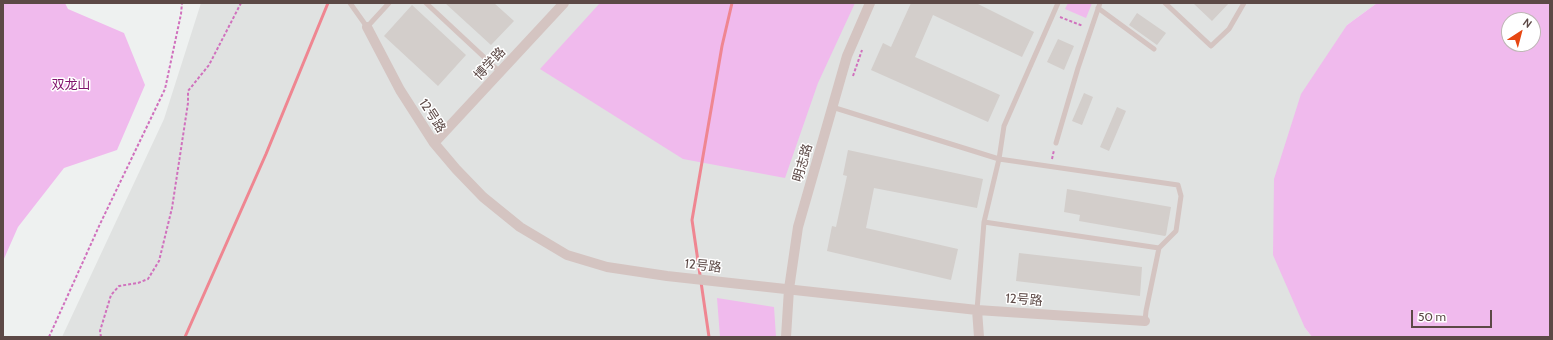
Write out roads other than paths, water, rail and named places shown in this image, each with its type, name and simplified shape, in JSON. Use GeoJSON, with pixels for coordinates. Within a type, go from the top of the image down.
{"type":"FeatureCollection","features":[{"type":"Feature","properties":{"kind":"street","name":"博学路"},"geometry":{"type":"LineString","coordinates":[[434,143],[564,3]]}},
{"type":"Feature","properties":{"kind":"street","name":"明志路"},"geometry":{"type":"LineString","coordinates":[[786,337],[789,289],[798,226],[847,56],[870,3]]}},
{"type":"Feature","properties":{"kind":"street","name":"12号路"},"geometry":{"type":"LineString","coordinates":[[367,27],[400,90],[434,143],[456,169],[483,197],[520,227],[567,255],[607,267],[685,278],[977,310],[1145,321]]}},
{"type":"Feature","properties":{"kind":"street"},"geometry":{"type":"LineString","coordinates":[[977,310],[978,337]]}},
{"type":"Feature","properties":{"kind":"lane"},"geometry":{"type":"LineString","coordinates":[[350,3],[367,27],[390,3]]}},
{"type":"Feature","properties":{"kind":"lane"},"geometry":{"type":"LineString","coordinates":[[426,3],[500,72]]}},
{"type":"Feature","properties":{"kind":"lane"},"geometry":{"type":"LineString","coordinates":[[1165,3],[1212,46],[1229,29],[1244,3]]}},
{"type":"Feature","properties":{"kind":"lane"},"geometry":{"type":"LineString","coordinates":[[977,310],[984,222],[999,159],[1004,126],[1057,4]]}},
{"type":"Feature","properties":{"kind":"lane"},"geometry":{"type":"LineString","coordinates":[[1056,143],[1078,68],[1099,6],[1154,49]]}},
{"type":"Feature","properties":{"kind":"lane"},"geometry":{"type":"LineString","coordinates":[[832,107],[999,159],[1178,185],[1181,196],[1176,231],[1159,248],[1145,321]]}},
{"type":"Feature","properties":{"kind":"lane"},"geometry":{"type":"LineString","coordinates":[[984,222],[1159,248]]}},
{"type":"Feature","properties":{"kind":"waterway"},"geometry":{"type":"LineString","coordinates":[[185,337],[266,154],[328,3]]}},
{"type":"Feature","properties":{"kind":"waterway"},"geometry":{"type":"LineString","coordinates":[[709,337],[692,220],[722,46],[732,3]]}},
{"type":"Feature","properties":{"kind":"park label","name":"双龙山"},"geometry":{"type":"Point","coordinates":[71,85]}}]}
